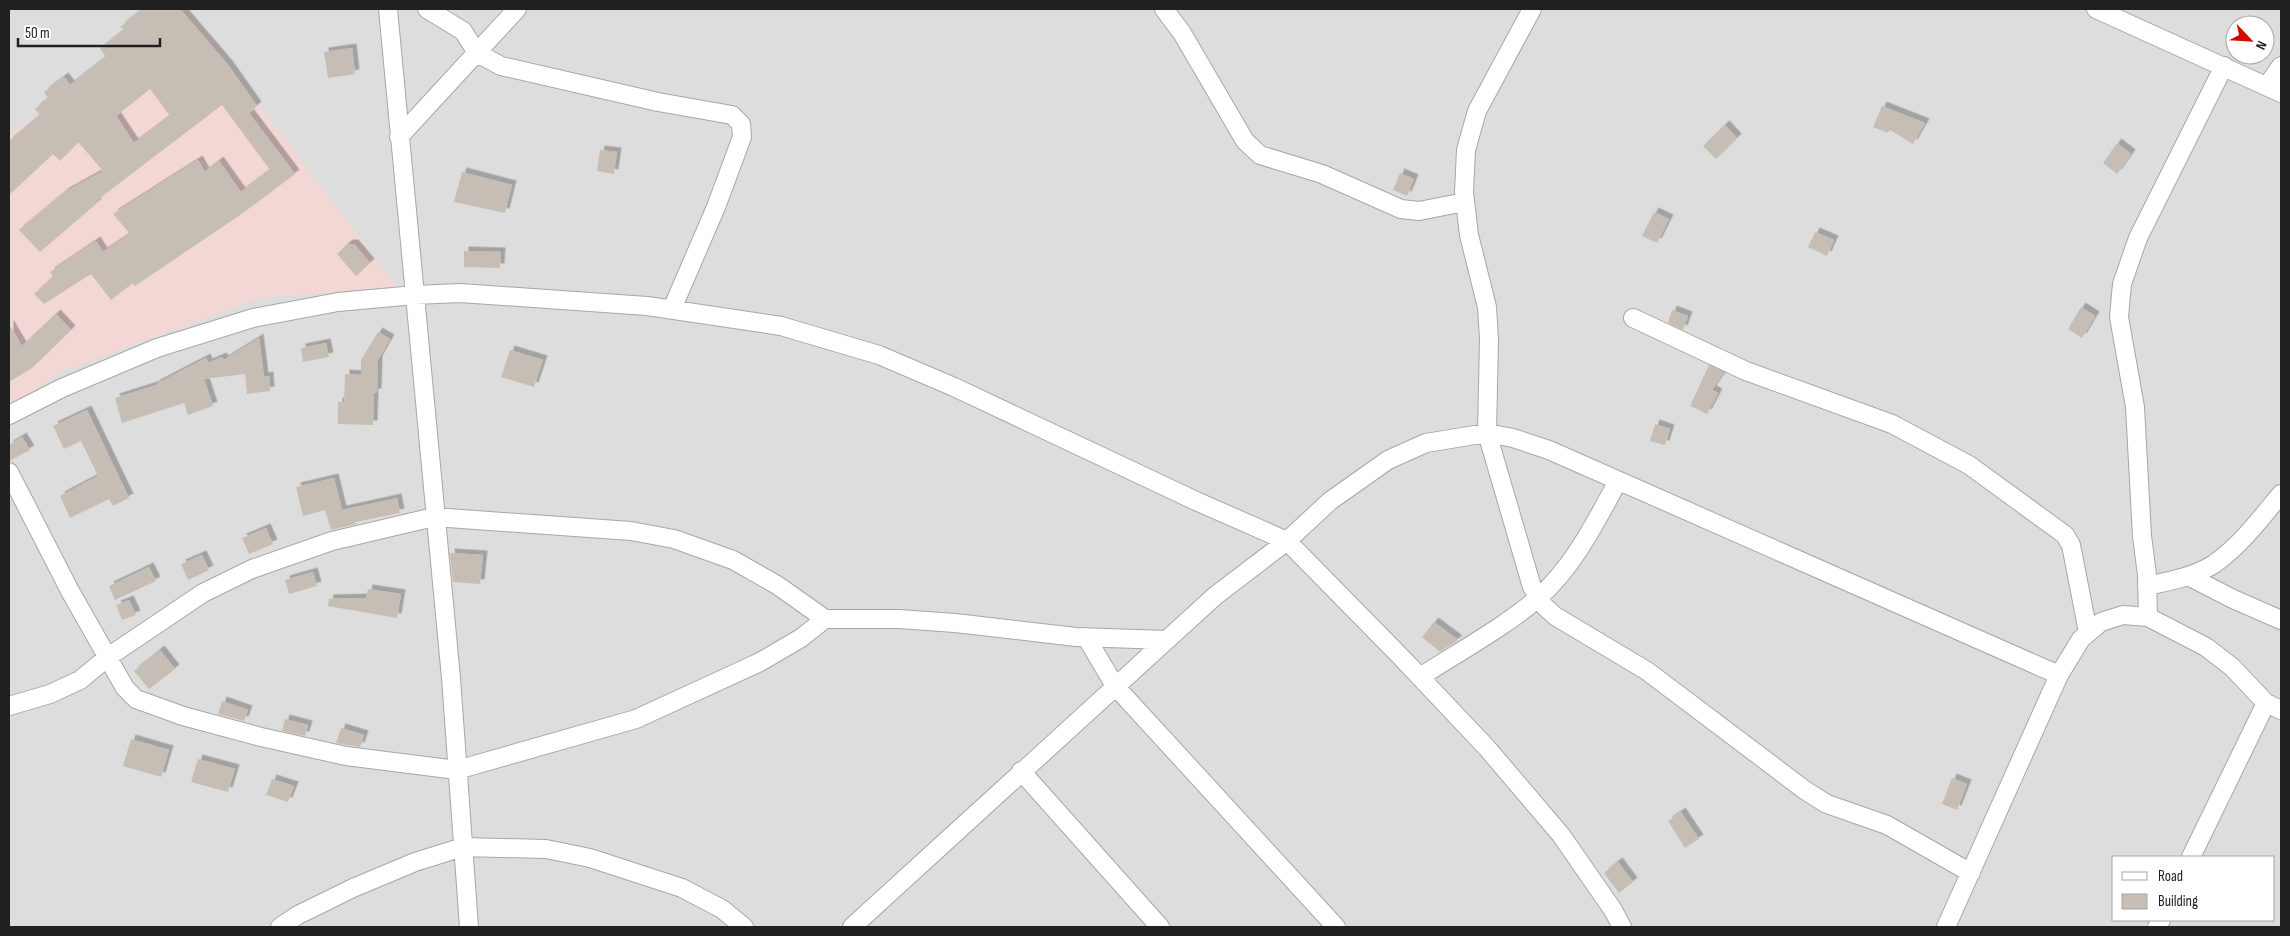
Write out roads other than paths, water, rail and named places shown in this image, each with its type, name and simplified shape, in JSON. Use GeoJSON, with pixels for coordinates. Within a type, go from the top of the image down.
{"type":"FeatureCollection","features":[{"type":"Feature","properties":{"kind":"street"},"geometry":{"type":"LineString","coordinates":[[388,9],[434,517],[451,678],[469,927]]}},
{"type":"Feature","properties":{"kind":"street"},"geometry":{"type":"LineString","coordinates":[[427,9],[463,31],[477,53],[501,66],[658,102],[732,115],[741,124],[742,137],[716,207],[672,309]]}},
{"type":"Feature","properties":{"kind":"street"},"geometry":{"type":"LineString","coordinates":[[399,137],[518,9]]}},
{"type":"Feature","properties":{"kind":"street"},"geometry":{"type":"LineString","coordinates":[[1164,9],[1182,33],[1245,141],[1260,156],[1322,174],[1401,209],[1419,211],[1465,202]]}},
{"type":"Feature","properties":{"kind":"street"},"geometry":{"type":"LineString","coordinates":[[1532,9],[1477,111],[1466,150],[1465,202],[1469,235],[1487,306],[1489,339],[1488,433],[1532,587],[1542,604],[1555,616],[1647,672],[1806,792],[1827,804],[1886,825],[1971,874]]}},
{"type":"Feature","properties":{"kind":"street"},"geometry":{"type":"LineString","coordinates":[[2096,9],[2274,89],[2281,66]]}},
{"type":"Feature","properties":{"kind":"street"},"geometry":{"type":"LineString","coordinates":[[2148,617],[2135,407],[2119,317],[2122,284],[2138,238],[2224,66]]}},
{"type":"Feature","properties":{"kind":"street"},"geometry":{"type":"LineString","coordinates":[[9,415],[62,388],[157,348],[253,318],[338,302],[414,295],[460,293],[536,297],[672,309],[781,326],[879,356],[954,387],[1196,501],[1287,541],[1487,748],[1561,835],[1613,910],[1622,927]]}},
{"type":"Feature","properties":{"kind":"street"},"geometry":{"type":"LineString","coordinates":[[1633,318],[1746,371],[1892,424],[1969,465],[2065,535],[2071,545],[2088,632]]}},
{"type":"Feature","properties":{"kind":"street"},"geometry":{"type":"LineString","coordinates":[[852,927],[1215,596],[1287,541],[1330,501],[1388,460],[1426,443],[1488,433],[1513,438],[1548,450],[2059,675]]}},
{"type":"Feature","properties":{"kind":"street"},"geometry":{"type":"LineString","coordinates":[[9,472],[70,591],[125,688],[136,699],[183,716],[261,737],[346,756],[457,770],[636,720],[760,662],[800,638],[825,619]]}},
{"type":"Feature","properties":{"kind":"street"},"geometry":{"type":"LineString","coordinates":[[1420,678],[1538,598],[1566,568],[1584,544],[1618,481]]}},
{"type":"Feature","properties":{"kind":"street"},"geometry":{"type":"LineString","coordinates":[[2147,586],[2188,576],[2213,565],[2246,535],[2281,494]]}},
{"type":"Feature","properties":{"kind":"street"},"geometry":{"type":"LineString","coordinates":[[9,706],[50,694],[80,680],[108,657],[203,593],[252,569],[332,541],[434,517],[631,532],[674,540],[733,560],[777,584],[825,619],[899,619],[1086,637],[1167,640]]}},
{"type":"Feature","properties":{"kind":"street"},"geometry":{"type":"LineString","coordinates":[[2260,519],[2281,517]]}},
{"type":"Feature","properties":{"kind":"street"},"geometry":{"type":"LineString","coordinates":[[2188,576],[2232,599],[2281,620]]}},
{"type":"Feature","properties":{"kind":"street"},"geometry":{"type":"LineString","coordinates":[[1946,927],[2059,675],[2081,639],[2088,632],[2101,622],[2123,615],[2148,617],[2206,647],[2232,667],[2273,706],[2192,856]]}},
{"type":"Feature","properties":{"kind":"street"},"geometry":{"type":"LineString","coordinates":[[1086,637],[1115,686],[1336,927]]}},
{"type":"Feature","properties":{"kind":"street"},"geometry":{"type":"LineString","coordinates":[[1021,771],[1160,927]]}},
{"type":"Feature","properties":{"kind":"street"},"geometry":{"type":"LineString","coordinates":[[280,927],[298,915],[354,888],[415,862],[463,847],[546,849],[590,858],[682,888],[722,909],[744,927]]}}]}
